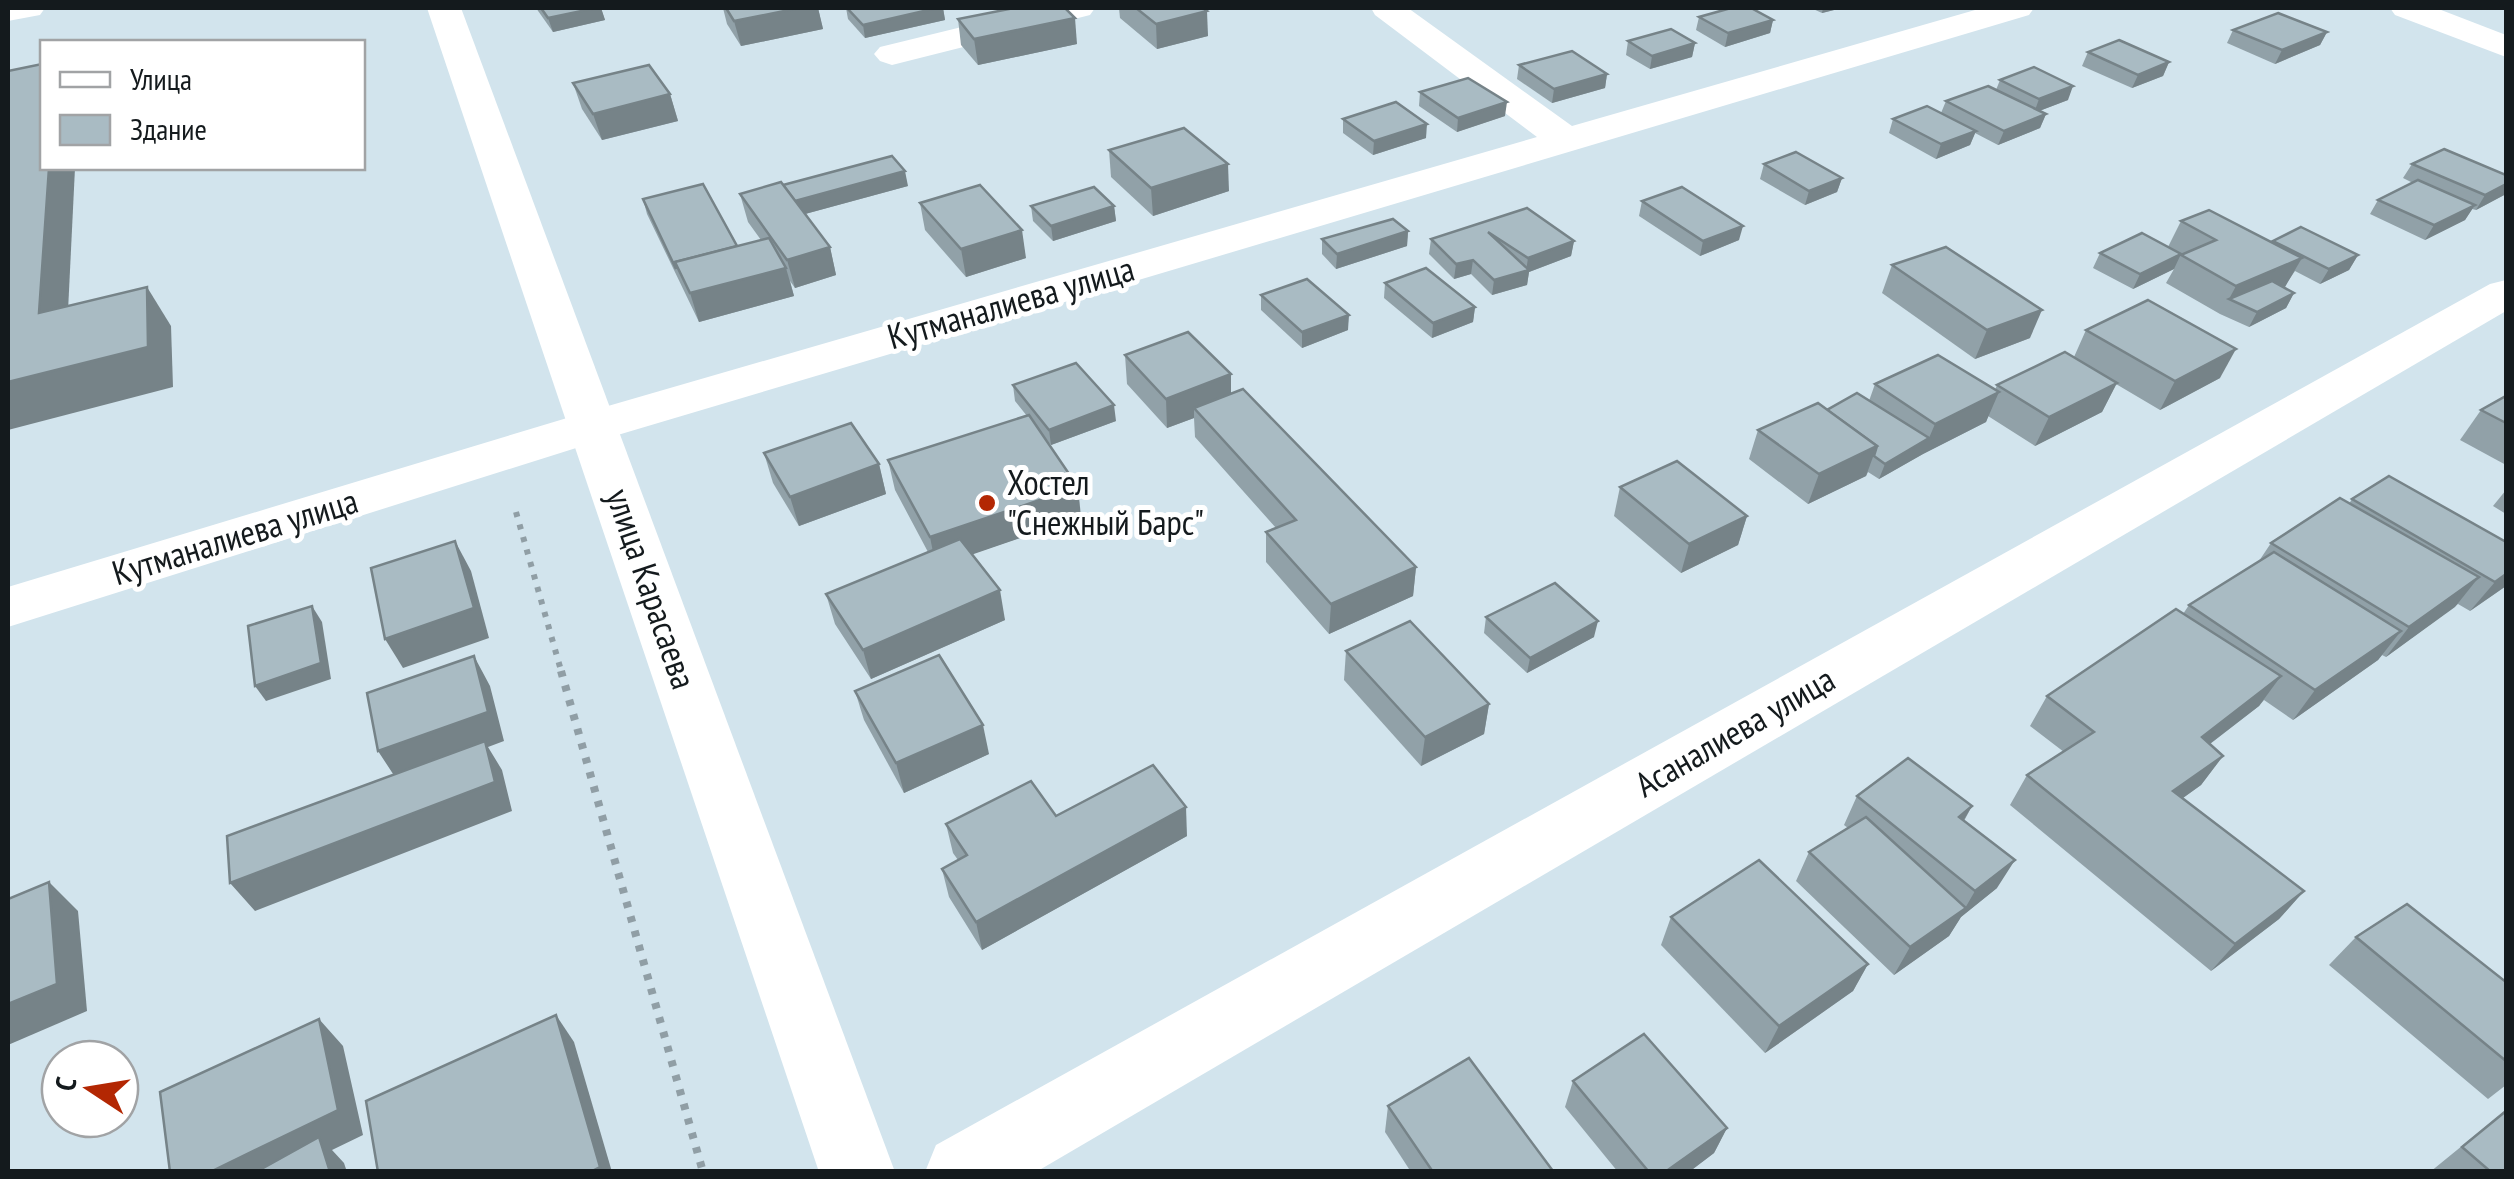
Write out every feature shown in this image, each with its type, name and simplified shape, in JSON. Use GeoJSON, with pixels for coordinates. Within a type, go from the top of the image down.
{"type":"FeatureCollection","features":[{"type":"Feature","properties":{"kind":"street"},"geometry":{"type":"LineString","coordinates":[[8,11],[28,8]]}},
{"type":"Feature","properties":{"kind":"street","name":"улица Карасаева"},"geometry":{"type":"LineString","coordinates":[[444,8],[857,1172]]}},
{"type":"Feature","properties":{"kind":"street"},"geometry":{"type":"LineString","coordinates":[[892,54],[1078,8]]}},
{"type":"Feature","properties":{"kind":"street"},"geometry":{"type":"LineString","coordinates":[[1387,8],[1566,140]]}},
{"type":"Feature","properties":{"kind":"street","name":"Кутманалиева улица"},"geometry":{"type":"LineString","coordinates":[[8,607],[594,426],[2016,8]]}},
{"type":"Feature","properties":{"kind":"street"},"geometry":{"type":"LineString","coordinates":[[2408,8],[2506,46]]}},
{"type":"Feature","properties":{"kind":"street","name":"Асаналиева улица"},"geometry":{"type":"LineString","coordinates":[[964,1172],[2506,293]]}},
{"type":"Feature","properties":{"kind":"path"},"geometry":{"type":"LineString","coordinates":[[516,512],[703,1172]]}},
{"type":"Feature","properties":{"kind":"building"},"geometry":{"type":"Polygon","coordinates":[[[541,8],[596,8],[548,18],[541,8]]]}},
{"type":"Feature","properties":{"kind":"building"},"geometry":{"type":"Polygon","coordinates":[[[726,8],[799,8],[734,21],[726,8]]]}},
{"type":"Feature","properties":{"kind":"building"},"geometry":{"type":"Polygon","coordinates":[[[847,8],[937,8],[863,25],[847,8]]]}},
{"type":"Feature","properties":{"kind":"building"},"geometry":{"type":"Polygon","coordinates":[[[1014,8],[1065,8],[1075,18],[974,39],[958,19],[1014,8]]]}},
{"type":"Feature","properties":{"kind":"building"},"geometry":{"type":"Polygon","coordinates":[[[1136,8],[1203,8],[1207,11],[1156,24],[1136,8]]]}},
{"type":"Feature","properties":{"kind":"building"},"geometry":{"type":"Polygon","coordinates":[[[1731,8],[1751,8],[1773,20],[1728,33],[1699,17],[1731,8]]]}},
{"type":"Feature","properties":{"kind":"building"},"geometry":{"type":"Polygon","coordinates":[[[2278,13],[2327,32],[2282,50],[2233,30],[2278,13]]]}},
{"type":"Feature","properties":{"kind":"building"},"geometry":{"type":"Polygon","coordinates":[[[1671,29],[1695,43],[1652,56],[1628,41],[1671,29]]]}},
{"type":"Feature","properties":{"kind":"building"},"geometry":{"type":"Polygon","coordinates":[[[2119,40],[2169,62],[2138,75],[2088,52],[2119,40]]]}},
{"type":"Feature","properties":{"kind":"building"},"geometry":{"type":"Polygon","coordinates":[[[1572,51],[1607,74],[1554,89],[1519,65],[1572,51]]]}},
{"type":"Feature","properties":{"kind":"building"},"geometry":{"type":"Polygon","coordinates":[[[40,64],[40,170],[49,170],[39,313],[147,287],[148,347],[8,382],[8,71],[40,64]]]}},
{"type":"Feature","properties":{"kind":"building"},"geometry":{"type":"Polygon","coordinates":[[[649,65],[670,94],[593,114],[573,83],[649,65]]]}},
{"type":"Feature","properties":{"kind":"building"},"geometry":{"type":"Polygon","coordinates":[[[2034,67],[2073,86],[2039,99],[2000,80],[2034,67]]]}},
{"type":"Feature","properties":{"kind":"building"},"geometry":{"type":"Polygon","coordinates":[[[1468,78],[1507,102],[1458,118],[1420,92],[1468,78]]]}},
{"type":"Feature","properties":{"kind":"building"},"geometry":{"type":"Polygon","coordinates":[[[1988,86],[2046,114],[2004,131],[1946,101],[1988,86]]]}},
{"type":"Feature","properties":{"kind":"building"},"geometry":{"type":"Polygon","coordinates":[[[1396,102],[1427,124],[1374,141],[1343,119],[1396,102]]]}},
{"type":"Feature","properties":{"kind":"building"},"geometry":{"type":"Polygon","coordinates":[[[1927,106],[1976,131],[1941,144],[1893,119],[1927,106]]]}},
{"type":"Feature","properties":{"kind":"building"},"geometry":{"type":"Polygon","coordinates":[[[1184,128],[1228,164],[1151,188],[1109,150],[1184,128]]]}},
{"type":"Feature","properties":{"kind":"building"},"geometry":{"type":"Polygon","coordinates":[[[2444,149],[2506,175],[2506,184],[2485,195],[2412,164],[2444,149]]]}},
{"type":"Feature","properties":{"kind":"building"},"geometry":{"type":"Polygon","coordinates":[[[1796,152],[1842,178],[1809,191],[1764,164],[1796,152]]]}},
{"type":"Feature","properties":{"kind":"building"},"geometry":{"type":"Polygon","coordinates":[[[892,156],[905,171],[795,201],[783,185],[892,156]]]}},
{"type":"Feature","properties":{"kind":"building"},"geometry":{"type":"Polygon","coordinates":[[[2418,180],[2475,205],[2434,225],[2378,200],[2418,180]]]}},
{"type":"Feature","properties":{"kind":"building"},"geometry":{"type":"Polygon","coordinates":[[[781,182],[830,247],[787,260],[740,194],[781,182]]]}},
{"type":"Feature","properties":{"kind":"building"},"geometry":{"type":"Polygon","coordinates":[[[703,184],[737,246],[675,262],[676,269],[643,199],[703,184]]]}},
{"type":"Feature","properties":{"kind":"building"},"geometry":{"type":"Polygon","coordinates":[[[980,185],[1022,230],[961,249],[920,203],[980,185]]]}},
{"type":"Feature","properties":{"kind":"building"},"geometry":{"type":"Polygon","coordinates":[[[1094,187],[1114,206],[1051,226],[1031,206],[1094,187]]]}},
{"type":"Feature","properties":{"kind":"building"},"geometry":{"type":"Polygon","coordinates":[[[1682,187],[1743,226],[1703,241],[1642,201],[1682,187]]]}},
{"type":"Feature","properties":{"kind":"building"},"geometry":{"type":"Polygon","coordinates":[[[1527,208],[1574,241],[1528,258],[1488,232],[1529,270],[1494,280],[1473,260],[1456,264],[1431,239],[1527,208]]]}},
{"type":"Feature","properties":{"kind":"building"},"geometry":{"type":"Polygon","coordinates":[[[2209,210],[2302,258],[2236,286],[2181,255],[2216,240],[2181,221],[2209,210]]]}},
{"type":"Feature","properties":{"kind":"building"},"geometry":{"type":"Polygon","coordinates":[[[1393,219],[1408,231],[1337,254],[1322,239],[1393,219]]]}},
{"type":"Feature","properties":{"kind":"building"},"geometry":{"type":"Polygon","coordinates":[[[2301,227],[2358,255],[2329,269],[2273,241],[2301,227]]]}},
{"type":"Feature","properties":{"kind":"building"},"geometry":{"type":"Polygon","coordinates":[[[2142,233],[2181,254],[2140,274],[2100,253],[2142,233]]]}},
{"type":"Feature","properties":{"kind":"building"},"geometry":{"type":"Polygon","coordinates":[[[769,238],[786,268],[690,293],[675,262],[769,238]]]}},
{"type":"Feature","properties":{"kind":"building"},"geometry":{"type":"Polygon","coordinates":[[[1946,247],[2042,310],[1987,330],[1892,265],[1946,247]]]}},
{"type":"Feature","properties":{"kind":"building"},"geometry":{"type":"Polygon","coordinates":[[[1426,268],[1475,307],[1433,323],[1385,283],[1426,268]]]}},
{"type":"Feature","properties":{"kind":"building"},"geometry":{"type":"Polygon","coordinates":[[[1307,279],[1349,315],[1302,332],[1261,295],[1307,279]]]}},
{"type":"Feature","properties":{"kind":"building"},"geometry":{"type":"Polygon","coordinates":[[[2272,281],[2294,293],[2257,312],[2229,299],[2272,281]]]}},
{"type":"Feature","properties":{"kind":"building"},"geometry":{"type":"Polygon","coordinates":[[[2148,300],[2236,349],[2175,381],[2086,330],[2148,300]]]}},
{"type":"Feature","properties":{"kind":"building"},"geometry":{"type":"Polygon","coordinates":[[[1188,332],[1231,374],[1166,399],[1125,355],[1188,332]]]}},
{"type":"Feature","properties":{"kind":"building"},"geometry":{"type":"Polygon","coordinates":[[[2065,352],[2117,383],[2049,417],[1997,385],[2065,352]]]}},
{"type":"Feature","properties":{"kind":"building"},"geometry":{"type":"Polygon","coordinates":[[[1938,355],[1999,392],[1935,424],[1875,384],[1938,355]]]}},
{"type":"Feature","properties":{"kind":"building"},"geometry":{"type":"Polygon","coordinates":[[[1076,363],[1114,405],[1049,430],[1013,385],[1076,363]]]}},
{"type":"Feature","properties":{"kind":"building"},"geometry":{"type":"Polygon","coordinates":[[[1243,389],[1416,567],[1331,604],[1266,532],[1296,520],[1194,408],[1243,389]]]}},
{"type":"Feature","properties":{"kind":"building"},"geometry":{"type":"Polygon","coordinates":[[[1857,393],[1929,438],[1885,464],[1874,456],[1877,446],[1827,410],[1857,393]]]}},
{"type":"Feature","properties":{"kind":"building"},"geometry":{"type":"Polygon","coordinates":[[[2506,396],[2506,423],[2481,410],[2506,396]]]}},
{"type":"Feature","properties":{"kind":"building"},"geometry":{"type":"Polygon","coordinates":[[[1818,403],[1877,446],[1819,474],[1758,430],[1818,403]]]}},
{"type":"Feature","properties":{"kind":"building"},"geometry":{"type":"Polygon","coordinates":[[[1029,415],[1078,487],[930,537],[888,460],[1029,415]]]}},
{"type":"Feature","properties":{"kind":"building"},"geometry":{"type":"Polygon","coordinates":[[[851,423],[879,464],[790,497],[764,453],[851,423]]]}},
{"type":"Feature","properties":{"kind":"building"},"geometry":{"type":"Polygon","coordinates":[[[1677,461],[1747,516],[1689,544],[1620,487],[1677,461]]]}},
{"type":"Feature","properties":{"kind":"building"},"geometry":{"type":"Polygon","coordinates":[[[2389,476],[2506,542],[2506,574],[2495,582],[2352,499],[2389,476]]]}},
{"type":"Feature","properties":{"kind":"building"},"geometry":{"type":"Polygon","coordinates":[[[2340,498],[2479,577],[2409,627],[2271,543],[2340,498]]]}},
{"type":"Feature","properties":{"kind":"building"},"geometry":{"type":"Polygon","coordinates":[[[960,539],[1000,590],[863,650],[826,594],[960,539]]]}},
{"type":"Feature","properties":{"kind":"building"},"geometry":{"type":"Polygon","coordinates":[[[455,541],[474,608],[385,639],[371,568],[455,541]]]}},
{"type":"Feature","properties":{"kind":"building"},"geometry":{"type":"Polygon","coordinates":[[[2274,552],[2401,631],[2315,690],[2189,605],[2274,552]]]}},
{"type":"Feature","properties":{"kind":"building"},"geometry":{"type":"Polygon","coordinates":[[[1555,583],[1598,621],[1530,658],[1486,617],[1555,583]]]}},
{"type":"Feature","properties":{"kind":"building"},"geometry":{"type":"Polygon","coordinates":[[[312,606],[321,663],[255,686],[248,626],[312,606]]]}},
{"type":"Feature","properties":{"kind":"building"},"geometry":{"type":"Polygon","coordinates":[[[2176,609],[2281,676],[2202,737],[2223,756],[2173,791],[2304,891],[2235,944],[2027,775],[2094,732],[2047,696],[2176,609]]]}},
{"type":"Feature","properties":{"kind":"building"},"geometry":{"type":"Polygon","coordinates":[[[1410,621],[1489,704],[1425,737],[1346,651],[1410,621]]]}},
{"type":"Feature","properties":{"kind":"building"},"geometry":{"type":"Polygon","coordinates":[[[939,655],[983,725],[896,763],[855,691],[939,655]]]}},
{"type":"Feature","properties":{"kind":"building"},"geometry":{"type":"Polygon","coordinates":[[[474,656],[488,712],[378,751],[367,693],[474,656]]]}},
{"type":"Feature","properties":{"kind":"building"},"geometry":{"type":"Polygon","coordinates":[[[485,741],[495,782],[230,883],[227,836],[485,741]]]}},
{"type":"Feature","properties":{"kind":"building"},"geometry":{"type":"Polygon","coordinates":[[[1908,758],[1972,806],[1959,817],[2015,860],[1975,891],[1857,796],[1908,758]]]}},
{"type":"Feature","properties":{"kind":"building"},"geometry":{"type":"Polygon","coordinates":[[[1153,765],[1186,807],[976,922],[942,869],[967,855],[946,824],[1031,781],[1056,816],[1153,765]]]}},
{"type":"Feature","properties":{"kind":"building"},"geometry":{"type":"Polygon","coordinates":[[[1866,817],[1966,908],[1910,947],[1809,852],[1866,817]]]}},
{"type":"Feature","properties":{"kind":"building"},"geometry":{"type":"Polygon","coordinates":[[[1759,860],[1868,964],[1779,1026],[1671,917],[1759,860]]]}},
{"type":"Feature","properties":{"kind":"building"},"geometry":{"type":"Polygon","coordinates":[[[49,882],[57,984],[8,1004],[8,899],[49,882]]]}},
{"type":"Feature","properties":{"kind":"building"},"geometry":{"type":"Polygon","coordinates":[[[2407,904],[2506,982],[2506,1061],[2356,937],[2407,904]]]}},
{"type":"Feature","properties":{"kind":"building"},"geometry":{"type":"Polygon","coordinates":[[[556,1015],[600,1167],[590,1172],[378,1172],[366,1101],[556,1015]]]}},
{"type":"Feature","properties":{"kind":"building"},"geometry":{"type":"Polygon","coordinates":[[[319,1019],[338,1110],[210,1172],[170,1172],[160,1092],[319,1019]]]}},
{"type":"Feature","properties":{"kind":"building"},"geometry":{"type":"Polygon","coordinates":[[[1644,1034],[1727,1128],[1665,1172],[1649,1172],[1573,1081],[1644,1034]]]}},
{"type":"Feature","properties":{"kind":"building"},"geometry":{"type":"Polygon","coordinates":[[[1469,1058],[1553,1171],[1433,1172],[1388,1106],[1469,1058]]]}},
{"type":"Feature","properties":{"kind":"building"},"geometry":{"type":"Polygon","coordinates":[[[2506,1111],[2506,1172],[2491,1172],[2462,1147],[2506,1111]]]}},
{"type":"Feature","properties":{"kind":"building"},"geometry":{"type":"Polygon","coordinates":[[[319,1137],[330,1172],[256,1172],[319,1137]]]}},
{"type":"Feature","properties":{"kind":"place","name":"Хостел \"Снежный Барс\""},"geometry":{"type":"Point","coordinates":[987,503]}}]}
